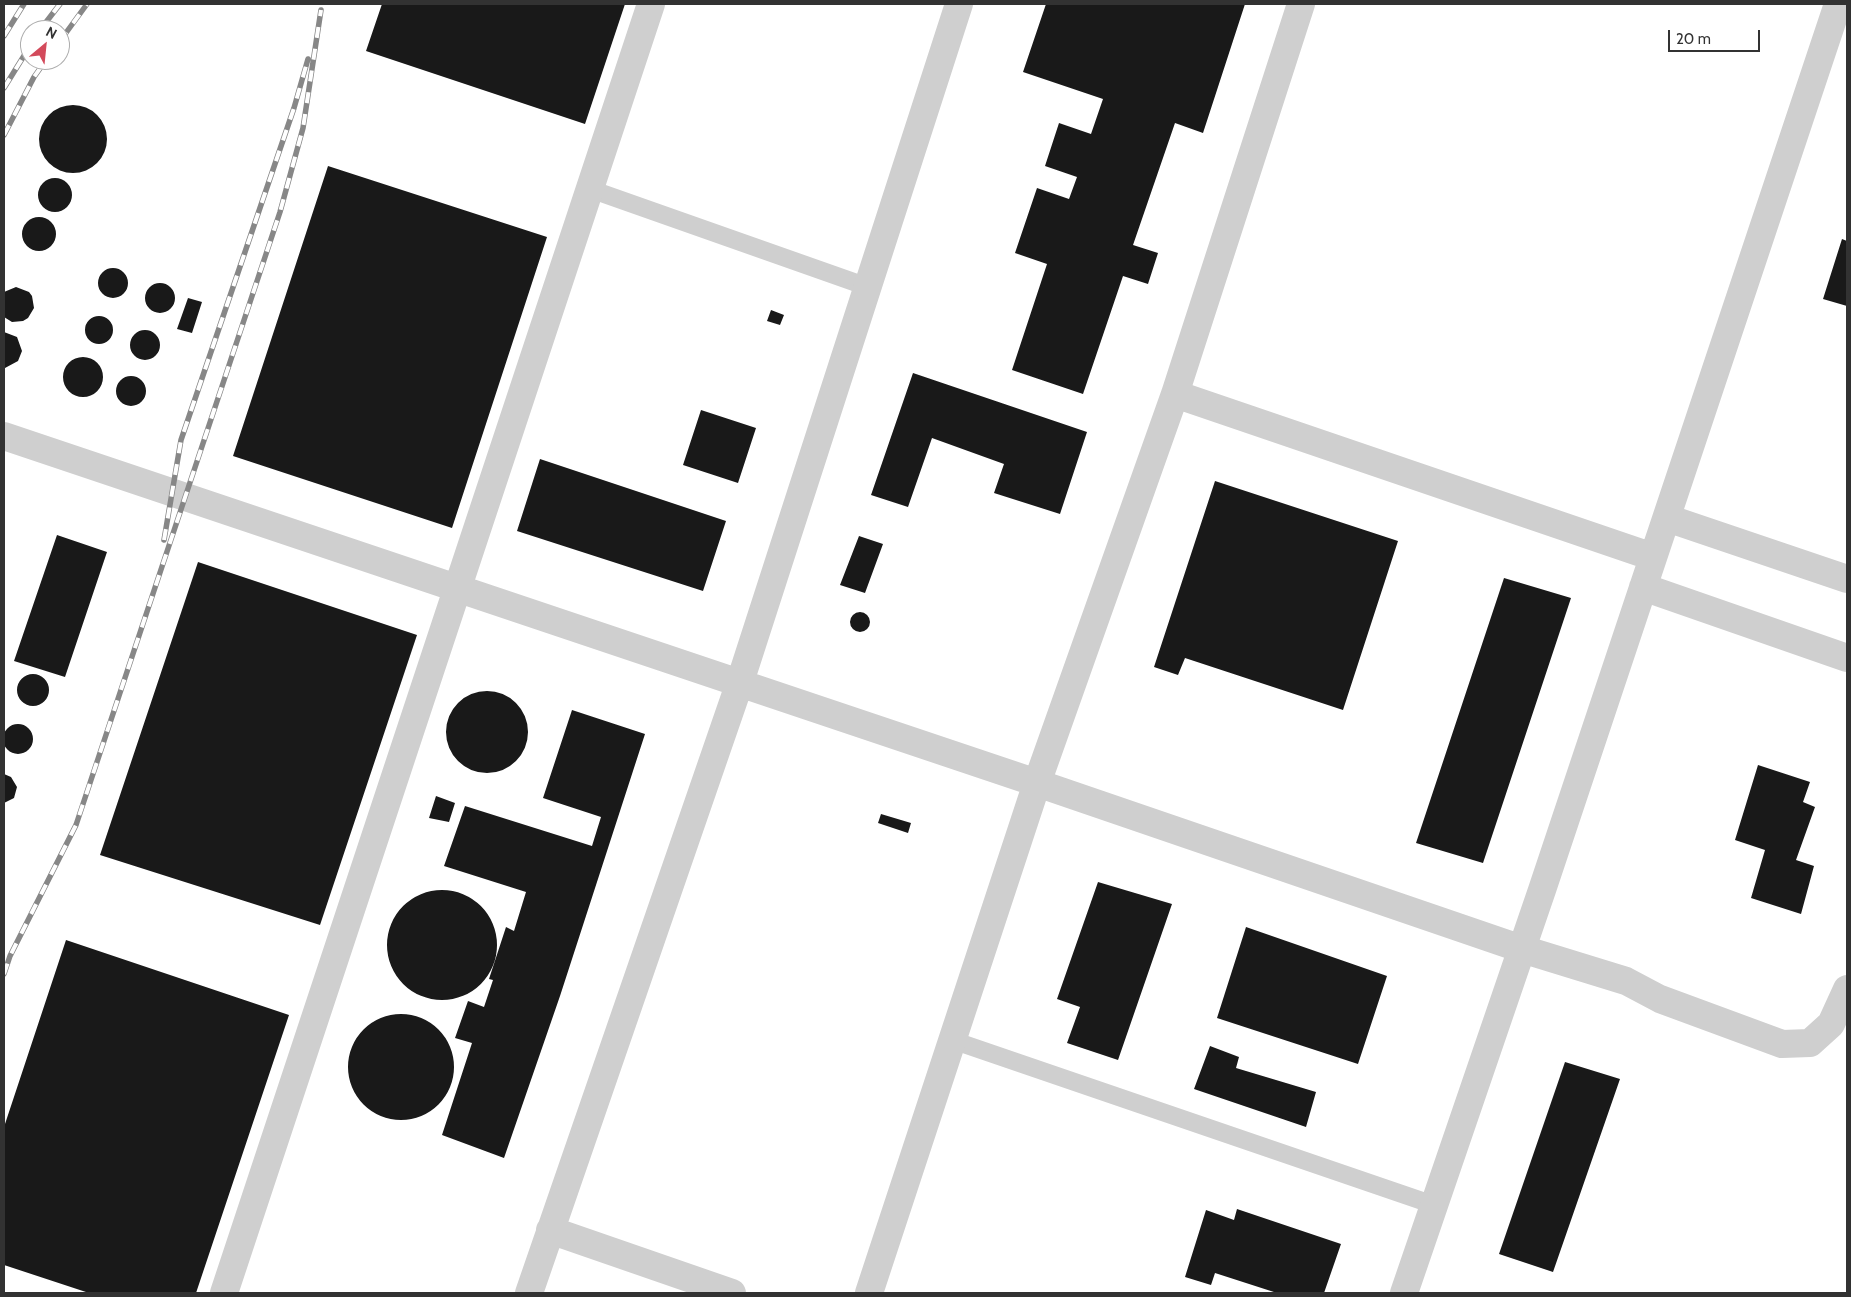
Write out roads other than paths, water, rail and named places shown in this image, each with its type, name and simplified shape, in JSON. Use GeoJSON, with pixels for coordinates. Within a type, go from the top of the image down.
{"type":"FeatureCollection","features":[{"type":"Feature","properties":{"kind":"street"},"geometry":{"type":"LineString","coordinates":[[224,1293],[651,4]]}},
{"type":"Feature","properties":{"kind":"street"},"geometry":{"type":"LineString","coordinates":[[529,1293],[740,682],[959,4]]}},
{"type":"Feature","properties":{"kind":"street"},"geometry":{"type":"LineString","coordinates":[[869,1293],[1038,783],[1175,394],[1301,4]]}},
{"type":"Feature","properties":{"kind":"street"},"geometry":{"type":"LineString","coordinates":[[1404,1293],[1522,949],[1838,4]]}},
{"type":"Feature","properties":{"kind":"street"},"geometry":{"type":"LineString","coordinates":[[1175,394],[1653,557]]}},
{"type":"Feature","properties":{"kind":"street"},"geometry":{"type":"LineString","coordinates":[[4,436],[740,682],[1522,949],[1626,981],[1660,999],[1782,1044],[1810,1043],[1831,1024],[1844,1000],[1847,989]]}},
{"type":"Feature","properties":{"kind":"street"},"geometry":{"type":"LineString","coordinates":[[1667,518],[1847,579]]}},
{"type":"Feature","properties":{"kind":"street"},"geometry":{"type":"LineString","coordinates":[[1643,587],[1847,658]]}},
{"type":"Feature","properties":{"kind":"street"},"geometry":{"type":"LineString","coordinates":[[550,1230],[732,1293]]}},
{"type":"Feature","properties":{"kind":"lane"},"geometry":{"type":"LineString","coordinates":[[590,189],[868,287]]}},
{"type":"Feature","properties":{"kind":"lane"},"geometry":{"type":"LineString","coordinates":[[952,1040],[1434,1205]]}},
{"type":"Feature","properties":{"kind":"railway"},"geometry":{"type":"LineString","coordinates":[[4,36],[24,4]]}},
{"type":"Feature","properties":{"kind":"railway"},"geometry":{"type":"LineString","coordinates":[[48,20],[60,4]]}},
{"type":"Feature","properties":{"kind":"railway"},"geometry":{"type":"LineString","coordinates":[[70,27],[87,4]]}},
{"type":"Feature","properties":{"kind":"railway"},"geometry":{"type":"LineString","coordinates":[[4,974],[10,956],[76,825],[280,212],[303,128],[321,10]]}},
{"type":"Feature","properties":{"kind":"railway"},"geometry":{"type":"LineString","coordinates":[[164,540],[181,440],[294,108],[308,59]]}},
{"type":"Feature","properties":{"kind":"railway"},"geometry":{"type":"LineString","coordinates":[[4,88],[20,62]]}},
{"type":"Feature","properties":{"kind":"railway"},"geometry":{"type":"LineString","coordinates":[[4,135],[39,70]]}}]}
